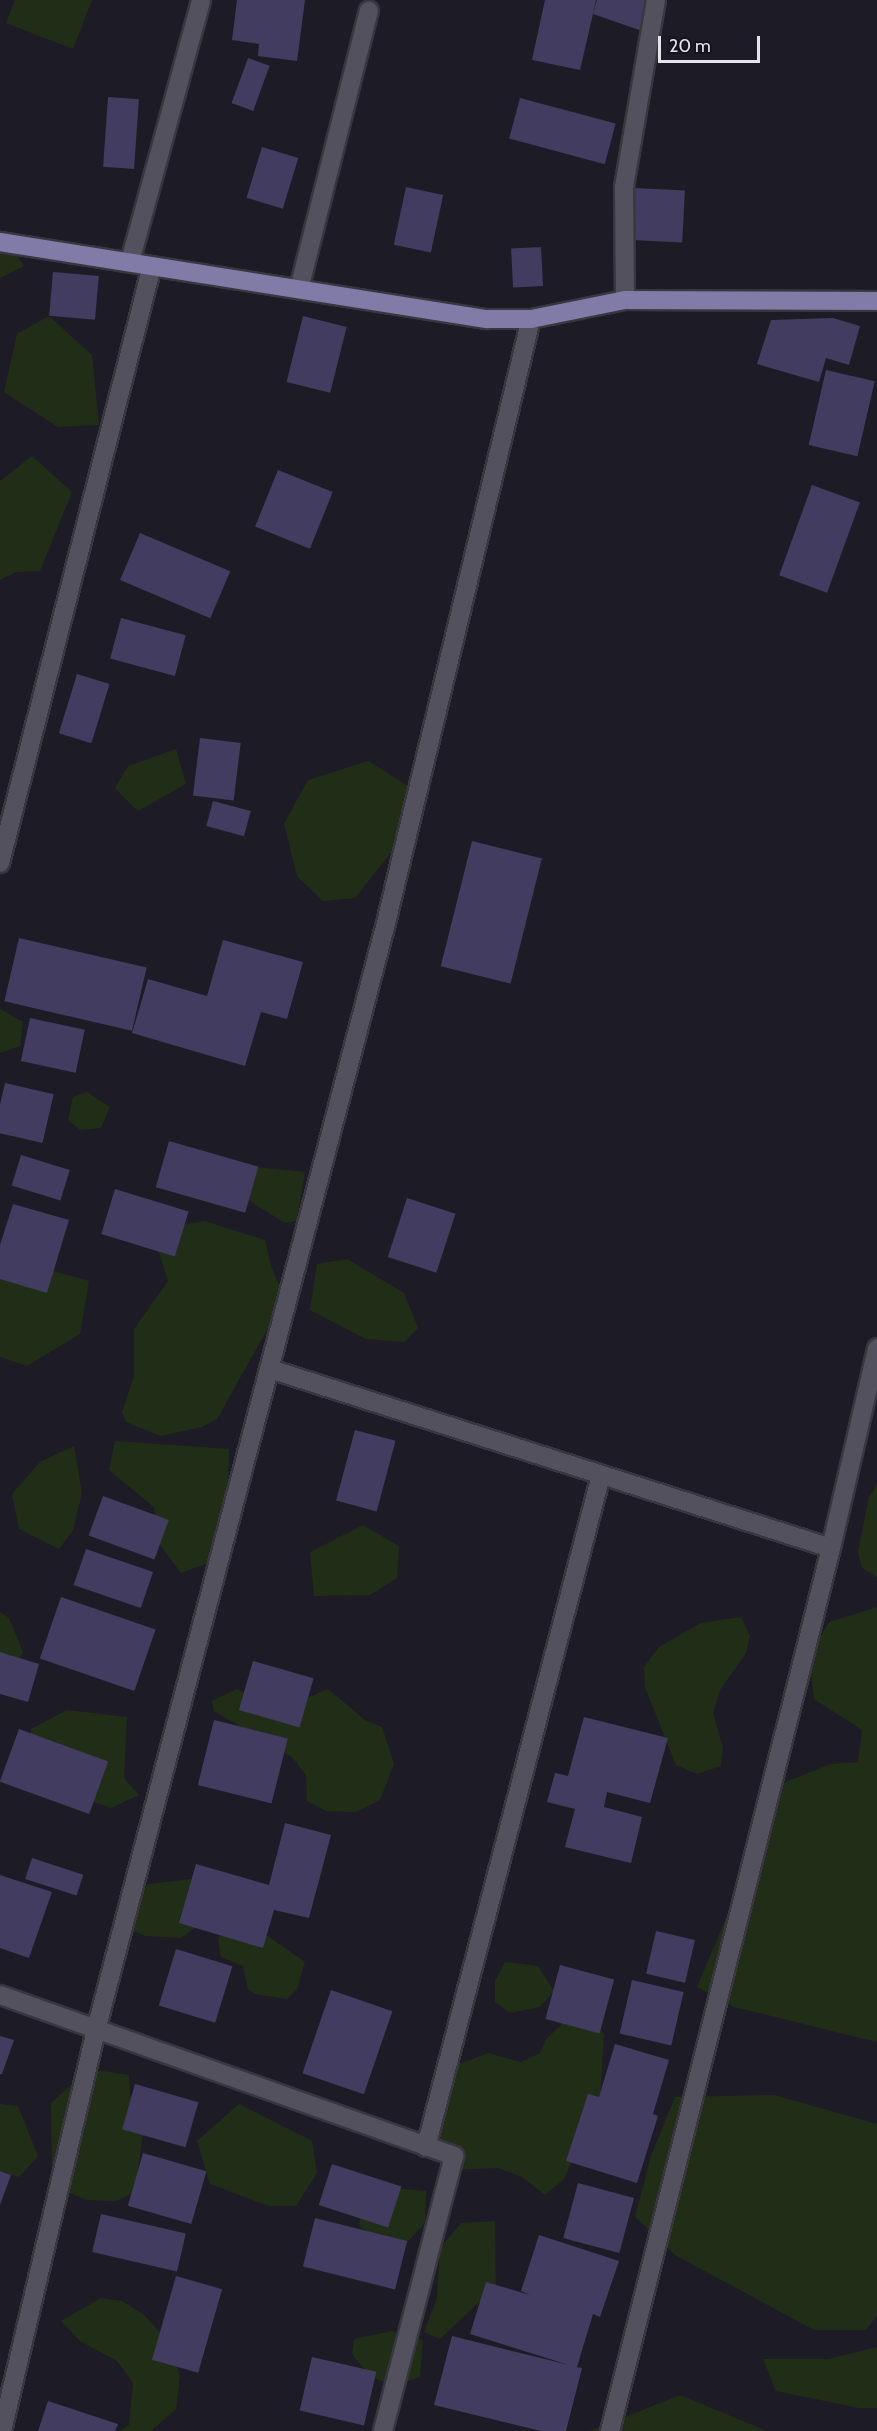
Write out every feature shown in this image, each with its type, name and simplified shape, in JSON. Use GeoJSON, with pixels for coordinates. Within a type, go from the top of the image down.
{"type":"FeatureCollection","features":[{"type":"Feature","properties":{"kind":"main road"},"geometry":{"type":"LineString","coordinates":[[0,242],[488,319],[531,319],[625,300],[877,302]]}},
{"type":"Feature","properties":{"kind":"street"},"geometry":{"type":"LineString","coordinates":[[129,262],[201,0]]}},
{"type":"Feature","properties":{"kind":"street"},"geometry":{"type":"LineString","coordinates":[[625,300],[624,187],[656,0]]}},
{"type":"Feature","properties":{"kind":"street"},"geometry":{"type":"LineString","coordinates":[[299,289],[369,10]]}},
{"type":"Feature","properties":{"kind":"street"},"geometry":{"type":"LineString","coordinates":[[0,863],[6,809],[152,266]]}},
{"type":"Feature","properties":{"kind":"street"},"geometry":{"type":"LineString","coordinates":[[2,2431],[96,2030],[386,923],[531,319]]}},
{"type":"Feature","properties":{"kind":"street"},"geometry":{"type":"LineString","coordinates":[[610,2431],[831,1548],[877,1348]]}},
{"type":"Feature","properties":{"kind":"street"},"geometry":{"type":"LineString","coordinates":[[270,1369],[831,1548]]}},
{"type":"Feature","properties":{"kind":"street"},"geometry":{"type":"LineString","coordinates":[[426,2147],[601,1475]]}},
{"type":"Feature","properties":{"kind":"street"},"geometry":{"type":"LineString","coordinates":[[0,1995],[453,2156],[382,2431]]}},
{"type":"Feature","properties":{"kind":"green space"},"geometry":{"type":"Polygon","coordinates":[[[15,0],[92,0],[73,49],[6,23],[15,0]]]}},
{"type":"Feature","properties":{"kind":"green space"},"geometry":{"type":"Polygon","coordinates":[[[0,229],[24,266],[0,278],[0,229]]]}},
{"type":"Feature","properties":{"kind":"green space"},"geometry":{"type":"Polygon","coordinates":[[[49,316],[92,355],[99,425],[58,427],[4,392],[17,334],[49,316]]]}},
{"type":"Feature","properties":{"kind":"green space"},"geometry":{"type":"Polygon","coordinates":[[[32,456],[72,492],[40,571],[16,572],[0,580],[0,481],[32,456]]]}},
{"type":"Feature","properties":{"kind":"green space"},"geometry":{"type":"Polygon","coordinates":[[[176,749],[186,784],[138,811],[115,788],[128,766],[176,749]]]}},
{"type":"Feature","properties":{"kind":"green space"},"geometry":{"type":"Polygon","coordinates":[[[368,761],[413,789],[393,850],[355,898],[323,901],[297,876],[284,824],[308,780],[368,761]]]}},
{"type":"Feature","properties":{"kind":"green space"},"geometry":{"type":"Polygon","coordinates":[[[0,1009],[23,1022],[20,1046],[0,1053],[0,1009]]]}},
{"type":"Feature","properties":{"kind":"green space"},"geometry":{"type":"Polygon","coordinates":[[[87,1092],[110,1107],[101,1128],[80,1130],[68,1120],[73,1097],[87,1092]]]}},
{"type":"Feature","properties":{"kind":"green space"},"geometry":{"type":"Polygon","coordinates":[[[253,1167],[305,1172],[297,1221],[285,1223],[237,1193],[253,1167]]]}},
{"type":"Feature","properties":{"kind":"green space"},"geometry":{"type":"Polygon","coordinates":[[[204,1221],[265,1240],[271,1266],[285,1298],[217,1419],[202,1427],[160,1436],[126,1422],[122,1412],[134,1376],[134,1329],[168,1281],[155,1239],[164,1228],[204,1221]]]}},
{"type":"Feature","properties":{"kind":"green space"},"geometry":{"type":"Polygon","coordinates":[[[347,1259],[404,1293],[418,1328],[404,1342],[366,1339],[310,1310],[317,1264],[347,1259]]]}},
{"type":"Feature","properties":{"kind":"green space"},"geometry":{"type":"Polygon","coordinates":[[[46,1269],[89,1281],[80,1334],[27,1366],[0,1357],[0,1274],[46,1269]]]}},
{"type":"Feature","properties":{"kind":"green space"},"geometry":{"type":"Polygon","coordinates":[[[115,1441],[229,1449],[227,1516],[232,1554],[181,1573],[160,1545],[154,1507],[109,1470],[115,1441]]]}},
{"type":"Feature","properties":{"kind":"green space"},"geometry":{"type":"Polygon","coordinates":[[[74,1446],[82,1493],[73,1530],[59,1549],[19,1529],[12,1494],[40,1462],[74,1446]]]}},
{"type":"Feature","properties":{"kind":"green space"},"geometry":{"type":"Polygon","coordinates":[[[877,1484],[877,1577],[862,1568],[858,1552],[869,1497],[877,1484]]]}},
{"type":"Feature","properties":{"kind":"green space"},"geometry":{"type":"Polygon","coordinates":[[[363,1525],[399,1546],[397,1578],[370,1595],[314,1596],[310,1552],[363,1525]]]}},
{"type":"Feature","properties":{"kind":"green space"},"geometry":{"type":"Polygon","coordinates":[[[877,1607],[877,2042],[734,2007],[697,1987],[783,1783],[831,1764],[858,1762],[862,1730],[814,1699],[809,1656],[829,1622],[877,1607]]]}},
{"type":"Feature","properties":{"kind":"green space"},"geometry":{"type":"Polygon","coordinates":[[[0,1612],[9,1618],[23,1652],[9,1677],[0,1675],[0,1612]]]}},
{"type":"Feature","properties":{"kind":"green space"},"geometry":{"type":"Polygon","coordinates":[[[741,1617],[750,1636],[746,1653],[720,1690],[713,1713],[723,1748],[721,1766],[697,1774],[676,1765],[645,1687],[644,1667],[659,1647],[701,1623],[741,1617]]]}},
{"type":"Feature","properties":{"kind":"green space"},"geometry":{"type":"Polygon","coordinates":[[[237,1689],[262,1702],[291,1705],[328,1689],[365,1720],[382,1727],[394,1764],[380,1800],[356,1812],[326,1811],[307,1801],[306,1775],[292,1757],[214,1711],[212,1701],[237,1689]]]}},
{"type":"Feature","properties":{"kind":"green space"},"geometry":{"type":"Polygon","coordinates":[[[67,1710],[127,1717],[124,1778],[139,1795],[111,1808],[67,1792],[31,1759],[31,1729],[67,1710]]]}},
{"type":"Feature","properties":{"kind":"green space"},"geometry":{"type":"Polygon","coordinates":[[[191,1879],[208,1882],[202,1922],[181,1938],[146,1936],[129,1929],[133,1908],[148,1884],[191,1879]]]}},
{"type":"Feature","properties":{"kind":"green space"},"geometry":{"type":"Polygon","coordinates":[[[249,1923],[305,1962],[297,1989],[287,1999],[255,1994],[248,1989],[243,1966],[221,1957],[218,1939],[226,1925],[249,1923]]]}},
{"type":"Feature","properties":{"kind":"green space"},"geometry":{"type":"Polygon","coordinates":[[[505,1962],[538,1966],[554,1991],[540,2007],[510,2013],[495,2002],[495,1981],[505,1962]]]}},
{"type":"Feature","properties":{"kind":"green space"},"geometry":{"type":"Polygon","coordinates":[[[572,2015],[594,2024],[604,2034],[600,2100],[564,2179],[545,2195],[522,2177],[498,2168],[443,2170],[436,2147],[438,2072],[488,2053],[521,2062],[540,2053],[546,2039],[572,2015]]]}},
{"type":"Feature","properties":{"kind":"green space"},"geometry":{"type":"Polygon","coordinates":[[[89,2069],[129,2075],[130,2094],[143,2132],[135,2192],[116,2201],[86,2200],[52,2185],[51,2103],[89,2069]]]}},
{"type":"Feature","properties":{"kind":"green space"},"geometry":{"type":"Polygon","coordinates":[[[774,2095],[877,2124],[877,2316],[866,2330],[814,2330],[675,2255],[635,2217],[651,2156],[675,2097],[774,2095]]]}},
{"type":"Feature","properties":{"kind":"green space"},"geometry":{"type":"Polygon","coordinates":[[[0,2104],[18,2106],[38,2156],[19,2177],[0,2171],[0,2104]]]}},
{"type":"Feature","properties":{"kind":"green space"},"geometry":{"type":"Polygon","coordinates":[[[239,2104],[312,2141],[317,2173],[296,2206],[269,2206],[210,2184],[197,2141],[239,2104]]]}},
{"type":"Feature","properties":{"kind":"green space"},"geometry":{"type":"Polygon","coordinates":[[[385,2187],[426,2191],[425,2223],[399,2251],[359,2226],[361,2210],[385,2187]]]}},
{"type":"Feature","properties":{"kind":"green space"},"geometry":{"type":"Polygon","coordinates":[[[495,2221],[496,2296],[480,2301],[440,2339],[424,2332],[437,2298],[440,2248],[461,2223],[495,2221]]]}},
{"type":"Feature","properties":{"kind":"green space"},"geometry":{"type":"Polygon","coordinates":[[[101,2298],[122,2301],[144,2315],[169,2342],[180,2376],[176,2409],[151,2431],[120,2431],[129,2425],[133,2383],[117,2361],[80,2341],[61,2321],[101,2298]]]}},
{"type":"Feature","properties":{"kind":"green space"},"geometry":{"type":"Polygon","coordinates":[[[392,2331],[423,2340],[420,2377],[391,2386],[370,2376],[352,2354],[354,2339],[392,2331]]]}},
{"type":"Feature","properties":{"kind":"green space"},"geometry":{"type":"Polygon","coordinates":[[[877,2347],[877,2408],[859,2408],[776,2391],[763,2359],[828,2359],[877,2347]]]}},
{"type":"Feature","properties":{"kind":"green space"},"geometry":{"type":"Polygon","coordinates":[[[680,2395],[767,2431],[590,2431],[680,2395]]]}},
{"type":"Feature","properties":{"kind":"building"},"geometry":{"type":"Polygon","coordinates":[[[237,0],[305,0],[297,61],[258,56],[259,44],[232,40],[237,0]]]}},
{"type":"Feature","properties":{"kind":"building"},"geometry":{"type":"Polygon","coordinates":[[[545,0],[596,0],[580,70],[532,60],[545,0]]]}},
{"type":"Feature","properties":{"kind":"building"},"geometry":{"type":"Polygon","coordinates":[[[597,0],[659,0],[648,33],[593,14],[597,0]]]}},
{"type":"Feature","properties":{"kind":"building"},"geometry":{"type":"Polygon","coordinates":[[[248,58],[270,66],[253,111],[232,103],[248,58]]]}},
{"type":"Feature","properties":{"kind":"building"},"geometry":{"type":"Polygon","coordinates":[[[108,97],[139,99],[134,169],[103,167],[108,97]]]}},
{"type":"Feature","properties":{"kind":"building"},"geometry":{"type":"Polygon","coordinates":[[[520,98],[616,124],[605,164],[509,139],[520,98]]]}},
{"type":"Feature","properties":{"kind":"building"},"geometry":{"type":"Polygon","coordinates":[[[262,147],[298,158],[283,209],[247,198],[262,147]]]}},
{"type":"Feature","properties":{"kind":"building"},"geometry":{"type":"Polygon","coordinates":[[[406,187],[443,195],[431,253],[394,245],[406,187]]]}},
{"type":"Feature","properties":{"kind":"building"},"geometry":{"type":"Polygon","coordinates":[[[635,188],[685,191],[682,243],[632,240],[635,188]]]}},
{"type":"Feature","properties":{"kind":"building"},"geometry":{"type":"Polygon","coordinates":[[[541,247],[543,286],[513,288],[511,249],[541,247]]]}},
{"type":"Feature","properties":{"kind":"building"},"geometry":{"type":"Polygon","coordinates":[[[53,272],[99,276],[95,320],[49,316],[53,272]]]}},
{"type":"Feature","properties":{"kind":"building"},"geometry":{"type":"Polygon","coordinates":[[[303,316],[347,327],[330,393],[287,382],[303,316]]]}},
{"type":"Feature","properties":{"kind":"building"},"geometry":{"type":"Polygon","coordinates":[[[833,318],[860,326],[849,365],[826,358],[819,382],[757,364],[771,320],[833,318]]]}},
{"type":"Feature","properties":{"kind":"building"},"geometry":{"type":"Polygon","coordinates":[[[826,370],[875,381],[857,456],[809,445],[826,370]]]}},
{"type":"Feature","properties":{"kind":"building"},"geometry":{"type":"Polygon","coordinates":[[[278,470],[333,492],[310,549],[255,527],[278,470]]]}},
{"type":"Feature","properties":{"kind":"building"},"geometry":{"type":"Polygon","coordinates":[[[812,485],[860,502],[827,593],[779,575],[812,485]]]}},
{"type":"Feature","properties":{"kind":"building"},"geometry":{"type":"Polygon","coordinates":[[[140,533],[230,571],[210,618],[120,580],[140,533]]]}},
{"type":"Feature","properties":{"kind":"building"},"geometry":{"type":"Polygon","coordinates":[[[121,618],[186,635],[175,676],[110,659],[121,618]]]}},
{"type":"Feature","properties":{"kind":"building"},"geometry":{"type":"Polygon","coordinates":[[[77,674],[110,684],[91,743],[59,733],[77,674]]]}},
{"type":"Feature","properties":{"kind":"building"},"geometry":{"type":"Polygon","coordinates":[[[200,738],[241,743],[234,801],[193,796],[200,738]]]}},
{"type":"Feature","properties":{"kind":"building"},"geometry":{"type":"Polygon","coordinates":[[[213,801],[251,811],[244,836],[206,826],[213,801]]]}},
{"type":"Feature","properties":{"kind":"building"},"geometry":{"type":"Polygon","coordinates":[[[472,841],[542,858],[511,984],[441,966],[472,841]]]}},
{"type":"Feature","properties":{"kind":"building"},"geometry":{"type":"Polygon","coordinates":[[[19,938],[147,967],[132,1031],[4,1001],[19,938]]]}},
{"type":"Feature","properties":{"kind":"building"},"geometry":{"type":"Polygon","coordinates":[[[223,940],[303,962],[287,1019],[261,1012],[245,1066],[132,1033],[148,979],[207,996],[223,940]]]}},
{"type":"Feature","properties":{"kind":"building"},"geometry":{"type":"Polygon","coordinates":[[[30,1018],[85,1030],[76,1073],[21,1061],[30,1018]]]}},
{"type":"Feature","properties":{"kind":"building"},"geometry":{"type":"Polygon","coordinates":[[[5,1083],[54,1094],[42,1143],[0,1133],[0,1105],[5,1083]]]}},
{"type":"Feature","properties":{"kind":"building"},"geometry":{"type":"Polygon","coordinates":[[[169,1141],[258,1167],[245,1213],[156,1187],[169,1141]]]}},
{"type":"Feature","properties":{"kind":"building"},"geometry":{"type":"Polygon","coordinates":[[[21,1155],[70,1170],[60,1201],[12,1186],[21,1155]]]}},
{"type":"Feature","properties":{"kind":"building"},"geometry":{"type":"Polygon","coordinates":[[[115,1189],[189,1212],[175,1256],[101,1234],[115,1189]]]}},
{"type":"Feature","properties":{"kind":"building"},"geometry":{"type":"Polygon","coordinates":[[[407,1198],[456,1214],[436,1273],[388,1257],[407,1198]]]}},
{"type":"Feature","properties":{"kind":"building"},"geometry":{"type":"Polygon","coordinates":[[[13,1204],[69,1220],[47,1293],[0,1279],[0,1245],[13,1204]]]}},
{"type":"Feature","properties":{"kind":"building"},"geometry":{"type":"Polygon","coordinates":[[[355,1430],[396,1441],[377,1511],[336,1501],[355,1430]]]}},
{"type":"Feature","properties":{"kind":"building"},"geometry":{"type":"Polygon","coordinates":[[[103,1496],[169,1520],[154,1559],[89,1535],[103,1496]]]}},
{"type":"Feature","properties":{"kind":"building"},"geometry":{"type":"Polygon","coordinates":[[[86,1549],[153,1572],[141,1608],[74,1585],[86,1549]]]}},
{"type":"Feature","properties":{"kind":"building"},"geometry":{"type":"Polygon","coordinates":[[[61,1597],[156,1630],[134,1691],[40,1658],[61,1597]]]}},
{"type":"Feature","properties":{"kind":"building"},"geometry":{"type":"Polygon","coordinates":[[[0,1652],[39,1664],[28,1702],[0,1694],[0,1652]]]}},
{"type":"Feature","properties":{"kind":"building"},"geometry":{"type":"Polygon","coordinates":[[[253,1661],[314,1678],[300,1727],[239,1710],[253,1661]]]}},
{"type":"Feature","properties":{"kind":"building"},"geometry":{"type":"Polygon","coordinates":[[[584,1717],[668,1738],[650,1803],[607,1792],[604,1807],[642,1817],[631,1863],[565,1847],[575,1809],[547,1802],[555,1773],[568,1776],[584,1717]]]}},
{"type":"Feature","properties":{"kind":"building"},"geometry":{"type":"Polygon","coordinates":[[[214,1720],[288,1738],[272,1803],[198,1785],[214,1720]]]}},
{"type":"Feature","properties":{"kind":"building"},"geometry":{"type":"Polygon","coordinates":[[[19,1729],[108,1761],[89,1814],[0,1782],[19,1729]]]}},
{"type":"Feature","properties":{"kind":"building"},"geometry":{"type":"Polygon","coordinates":[[[285,1823],[331,1835],[309,1918],[274,1910],[263,1948],[179,1923],[196,1864],[269,1885],[285,1823]]]}},
{"type":"Feature","properties":{"kind":"building"},"geometry":{"type":"Polygon","coordinates":[[[32,1858],[83,1875],[77,1896],[25,1879],[32,1858]]]}},
{"type":"Feature","properties":{"kind":"building"},"geometry":{"type":"Polygon","coordinates":[[[0,1875],[52,1892],[29,1958],[0,1948],[0,1875]]]}},
{"type":"Feature","properties":{"kind":"building"},"geometry":{"type":"Polygon","coordinates":[[[656,1931],[695,1940],[685,1983],[646,1974],[656,1931]]]}},
{"type":"Feature","properties":{"kind":"building"},"geometry":{"type":"Polygon","coordinates":[[[176,1949],[232,1966],[215,2023],[159,2005],[176,1949]]]}},
{"type":"Feature","properties":{"kind":"building"},"geometry":{"type":"Polygon","coordinates":[[[560,1965],[614,1979],[600,2034],[546,2019],[560,1965]]]}},
{"type":"Feature","properties":{"kind":"building"},"geometry":{"type":"Polygon","coordinates":[[[632,1980],[684,1992],[671,2046],[620,2034],[632,1980]]]}},
{"type":"Feature","properties":{"kind":"building"},"geometry":{"type":"Polygon","coordinates":[[[331,1990],[392,2011],[364,2094],[302,2073],[331,1990]]]}},
{"type":"Feature","properties":{"kind":"building"},"geometry":{"type":"Polygon","coordinates":[[[0,2036],[14,2040],[2,2074],[0,2074],[0,2036]]]}},
{"type":"Feature","properties":{"kind":"building"},"geometry":{"type":"Polygon","coordinates":[[[615,2044],[669,2060],[653,2114],[658,2116],[637,2183],[566,2161],[588,2094],[599,2097],[615,2044]]]}},
{"type":"Feature","properties":{"kind":"building"},"geometry":{"type":"Polygon","coordinates":[[[135,2084],[198,2102],[185,2147],[122,2129],[135,2084]]]}},
{"type":"Feature","properties":{"kind":"building"},"geometry":{"type":"Polygon","coordinates":[[[143,2153],[206,2171],[191,2224],[128,2206],[143,2153]]]}},
{"type":"Feature","properties":{"kind":"building"},"geometry":{"type":"Polygon","coordinates":[[[332,2164],[401,2187],[388,2227],[319,2205],[332,2164]]]}},
{"type":"Feature","properties":{"kind":"building"},"geometry":{"type":"Polygon","coordinates":[[[0,2171],[11,2175],[0,2205],[0,2171]]]}},
{"type":"Feature","properties":{"kind":"building"},"geometry":{"type":"Polygon","coordinates":[[[578,2183],[634,2198],[619,2253],[563,2238],[578,2183]]]}},
{"type":"Feature","properties":{"kind":"building"},"geometry":{"type":"Polygon","coordinates":[[[101,2214],[186,2234],[177,2272],[92,2252],[101,2214]]]}},
{"type":"Feature","properties":{"kind":"building"},"geometry":{"type":"Polygon","coordinates":[[[315,2218],[407,2241],[395,2289],[303,2267],[315,2218]]]}},
{"type":"Feature","properties":{"kind":"building"},"geometry":{"type":"Polygon","coordinates":[[[539,2235],[619,2261],[600,2317],[593,2314],[577,2367],[582,2368],[566,2431],[541,2431],[434,2405],[452,2336],[569,2365],[470,2334],[486,2282],[530,2295],[521,2291],[539,2235]]]}},
{"type":"Feature","properties":{"kind":"building"},"geometry":{"type":"Polygon","coordinates":[[[176,2276],[222,2289],[198,2373],[152,2360],[176,2276]]]}},
{"type":"Feature","properties":{"kind":"building"},"geometry":{"type":"Polygon","coordinates":[[[312,2357],[376,2372],[364,2425],[300,2411],[312,2357]]]}},
{"type":"Feature","properties":{"kind":"building"},"geometry":{"type":"Polygon","coordinates":[[[48,2401],[118,2424],[115,2431],[38,2431],[48,2401]]]}}]}
